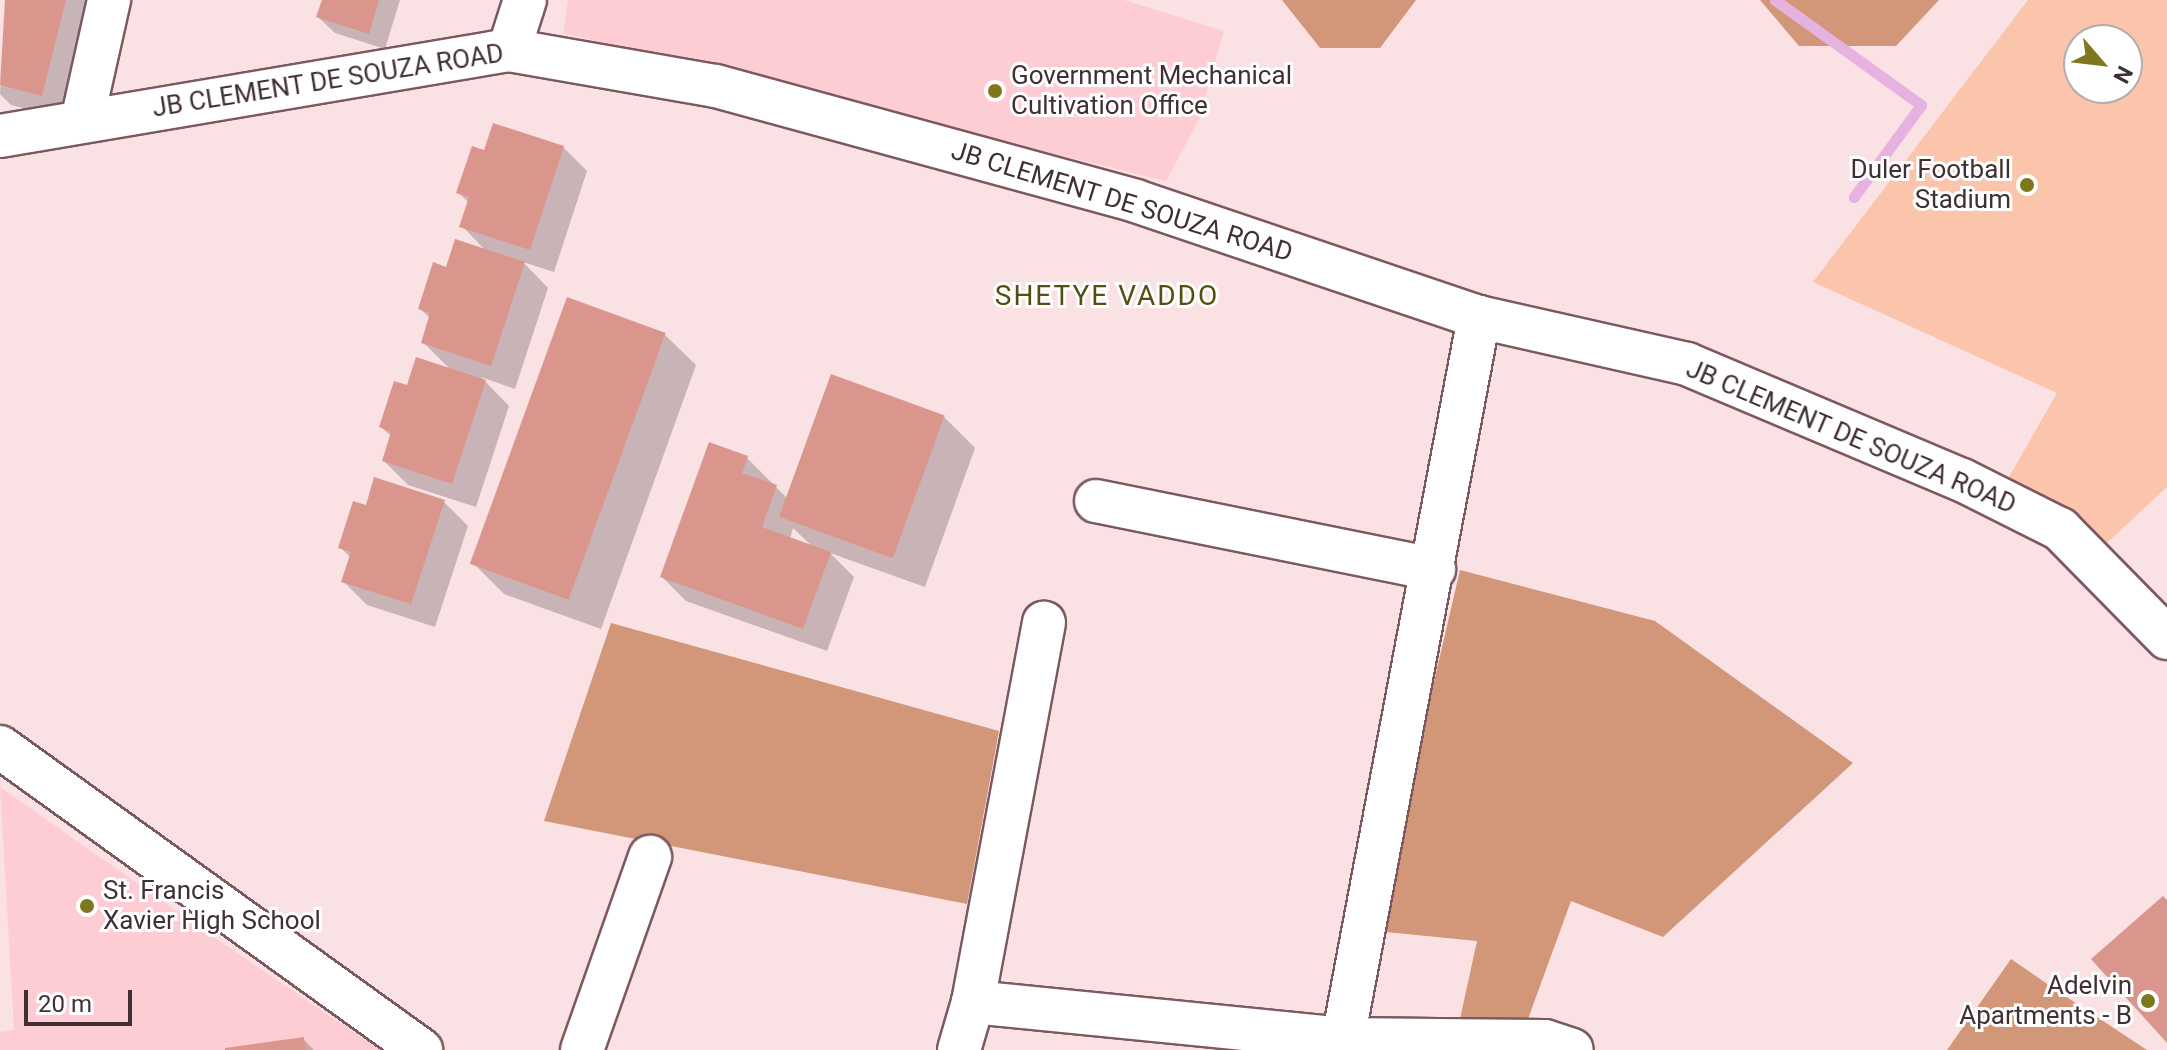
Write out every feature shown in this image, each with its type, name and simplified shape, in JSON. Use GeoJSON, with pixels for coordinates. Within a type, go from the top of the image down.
{"type":"FeatureCollection","features":[{"type":"Feature","properties":{"kind":"street"},"geometry":{"type":"LineString","coordinates":[[82,121],[109,0]]}},
{"type":"Feature","properties":{"kind":"street"},"geometry":{"type":"LineString","coordinates":[[509,50],[525,0]]}},
{"type":"Feature","properties":{"kind":"street","name":"JB CLEMENT DE SOUZA ROAD"},"geometry":{"type":"LineString","coordinates":[[0,136],[509,50],[716,86],[899,133],[1136,201],[1479,317],[1687,364],[1962,480],[2060,529],[2167,638]]}},
{"type":"Feature","properties":{"kind":"street"},"geometry":{"type":"LineString","coordinates":[[1343,1039],[1434,569],[1479,317]]}},
{"type":"Feature","properties":{"kind":"street"},"geometry":{"type":"LineString","coordinates":[[1096,501],[1434,569]]}},
{"type":"Feature","properties":{"kind":"street"},"geometry":{"type":"LineString","coordinates":[[959,1050],[973,1002],[1044,623]]}},
{"type":"Feature","properties":{"kind":"street"},"geometry":{"type":"LineString","coordinates":[[0,747],[421,1050]]}},
{"type":"Feature","properties":{"kind":"street"},"geometry":{"type":"LineString","coordinates":[[582,1050],[650,857]]}},
{"type":"Feature","properties":{"kind":"street"},"geometry":{"type":"LineString","coordinates":[[973,1002],[1343,1039],[1459,1046],[1545,1041],[1572,1050]]}},
{"type":"Feature","properties":{"kind":"shaded area","name":"Government Mechanical Cultivation Office"},"geometry":{"type":"Polygon","coordinates":[[[568,0],[1124,0],[1224,31],[1199,119],[1166,181],[563,33],[568,0]]]}},
{"type":"Feature","properties":{"kind":"shaded area"},"geometry":{"type":"Polygon","coordinates":[[[1282,0],[1416,0],[1380,48],[1320,48],[1282,0]]]}},
{"type":"Feature","properties":{"kind":"shaded area"},"geometry":{"type":"Polygon","coordinates":[[[1760,0],[1939,0],[1896,46],[1799,46],[1760,0]]]}},
{"type":"Feature","properties":{"kind":"shaded area","name":"Duler Football Stadium"},"geometry":{"type":"Polygon","coordinates":[[[2028,0],[2167,0],[2167,487],[2107,543],[2005,484],[2057,393],[1813,282],[2028,0]]]}},
{"type":"Feature","properties":{"kind":"shaded area"},"geometry":{"type":"Polygon","coordinates":[[[1460,570],[1655,621],[1853,763],[1663,937],[1571,901],[1528,1019],[1458,1028],[1477,941],[1376,931],[1460,570]]]}},
{"type":"Feature","properties":{"kind":"shaded area"},"geometry":{"type":"Polygon","coordinates":[[[611,623],[999,731],[967,904],[544,821],[611,623]]]}},
{"type":"Feature","properties":{"kind":"shaded area","name":"St. Francis Xavier High School"},"geometry":{"type":"Polygon","coordinates":[[[0,787],[380,1050],[0,1050],[0,1032],[14,1030],[0,787]]]}},
{"type":"Feature","properties":{"kind":"shaded area"},"geometry":{"type":"Polygon","coordinates":[[[2011,959],[2059,992],[2147,1050],[1947,1050],[2011,959]]]}},
{"type":"Feature","properties":{"kind":"building"},"geometry":{"type":"Polygon","coordinates":[[[5,0],[66,0],[42,96],[0,85],[5,0]]]}},
{"type":"Feature","properties":{"kind":"building"},"geometry":{"type":"Polygon","coordinates":[[[322,0],[379,0],[369,34],[316,17],[322,0]]]}},
{"type":"Feature","properties":{"kind":"building"},"geometry":{"type":"Polygon","coordinates":[[[493,123],[564,146],[530,250],[459,227],[469,197],[456,193],[472,146],[484,150],[493,123]]]}},
{"type":"Feature","properties":{"kind":"building"},"geometry":{"type":"Polygon","coordinates":[[[455,239],[525,262],[491,366],[421,343],[430,313],[418,309],[433,262],[446,267],[455,239]]]}},
{"type":"Feature","properties":{"kind":"building"},"geometry":{"type":"Polygon","coordinates":[[[567,297],[666,333],[569,600],[470,564],[567,297]]]}},
{"type":"Feature","properties":{"kind":"building"},"geometry":{"type":"Polygon","coordinates":[[[416,357],[486,380],[452,484],[382,461],[391,432],[379,427],[394,381],[407,385],[416,357]]]}},
{"type":"Feature","properties":{"kind":"building"},"geometry":{"type":"Polygon","coordinates":[[[831,374],[945,415],[893,558],[779,517],[831,374]]]}},
{"type":"Feature","properties":{"kind":"building"},"geometry":{"type":"Polygon","coordinates":[[[709,442],[748,456],[742,473],[777,485],[762,527],[831,552],[803,629],[660,577],[709,442]]]}},
{"type":"Feature","properties":{"kind":"building"},"geometry":{"type":"Polygon","coordinates":[[[374,477],[445,500],[411,604],[341,582],[351,552],[338,548],[353,501],[366,505],[374,477]]]}},
{"type":"Feature","properties":{"kind":"building","name":"Adelvin Apartments - B"},"geometry":{"type":"Polygon","coordinates":[[[2163,896],[2167,900],[2167,1043],[2091,959],[2163,896]]]}},
{"type":"Feature","properties":{"kind":"building"},"geometry":{"type":"Polygon","coordinates":[[[304,1037],[305,1050],[225,1050],[225,1048],[304,1037]]]}},
{"type":"Feature","properties":{"kind":"waterway"},"geometry":{"type":"LineString","coordinates":[[1775,0],[1921,105],[1854,197]]}},
{"type":"Feature","properties":{"kind":"place","name":"Government Mechanical Cultivation Office"},"geometry":{"type":"Point","coordinates":[995,91]}},
{"type":"Feature","properties":{"kind":"place","name":"Duler Football Stadium"},"geometry":{"type":"Point","coordinates":[2027,185]}},
{"type":"Feature","properties":{"kind":"place","name":"St. Francis Xavier High School"},"geometry":{"type":"Point","coordinates":[87,906]}},
{"type":"Feature","properties":{"kind":"place","name":"Adelvin Apartments - B"},"geometry":{"type":"Point","coordinates":[2148,1001]}},
{"type":"Feature","properties":{"kind":"district","name":"SHETYE VADDO"},"geometry":{"type":"Point","coordinates":[1107,296]}}]}
